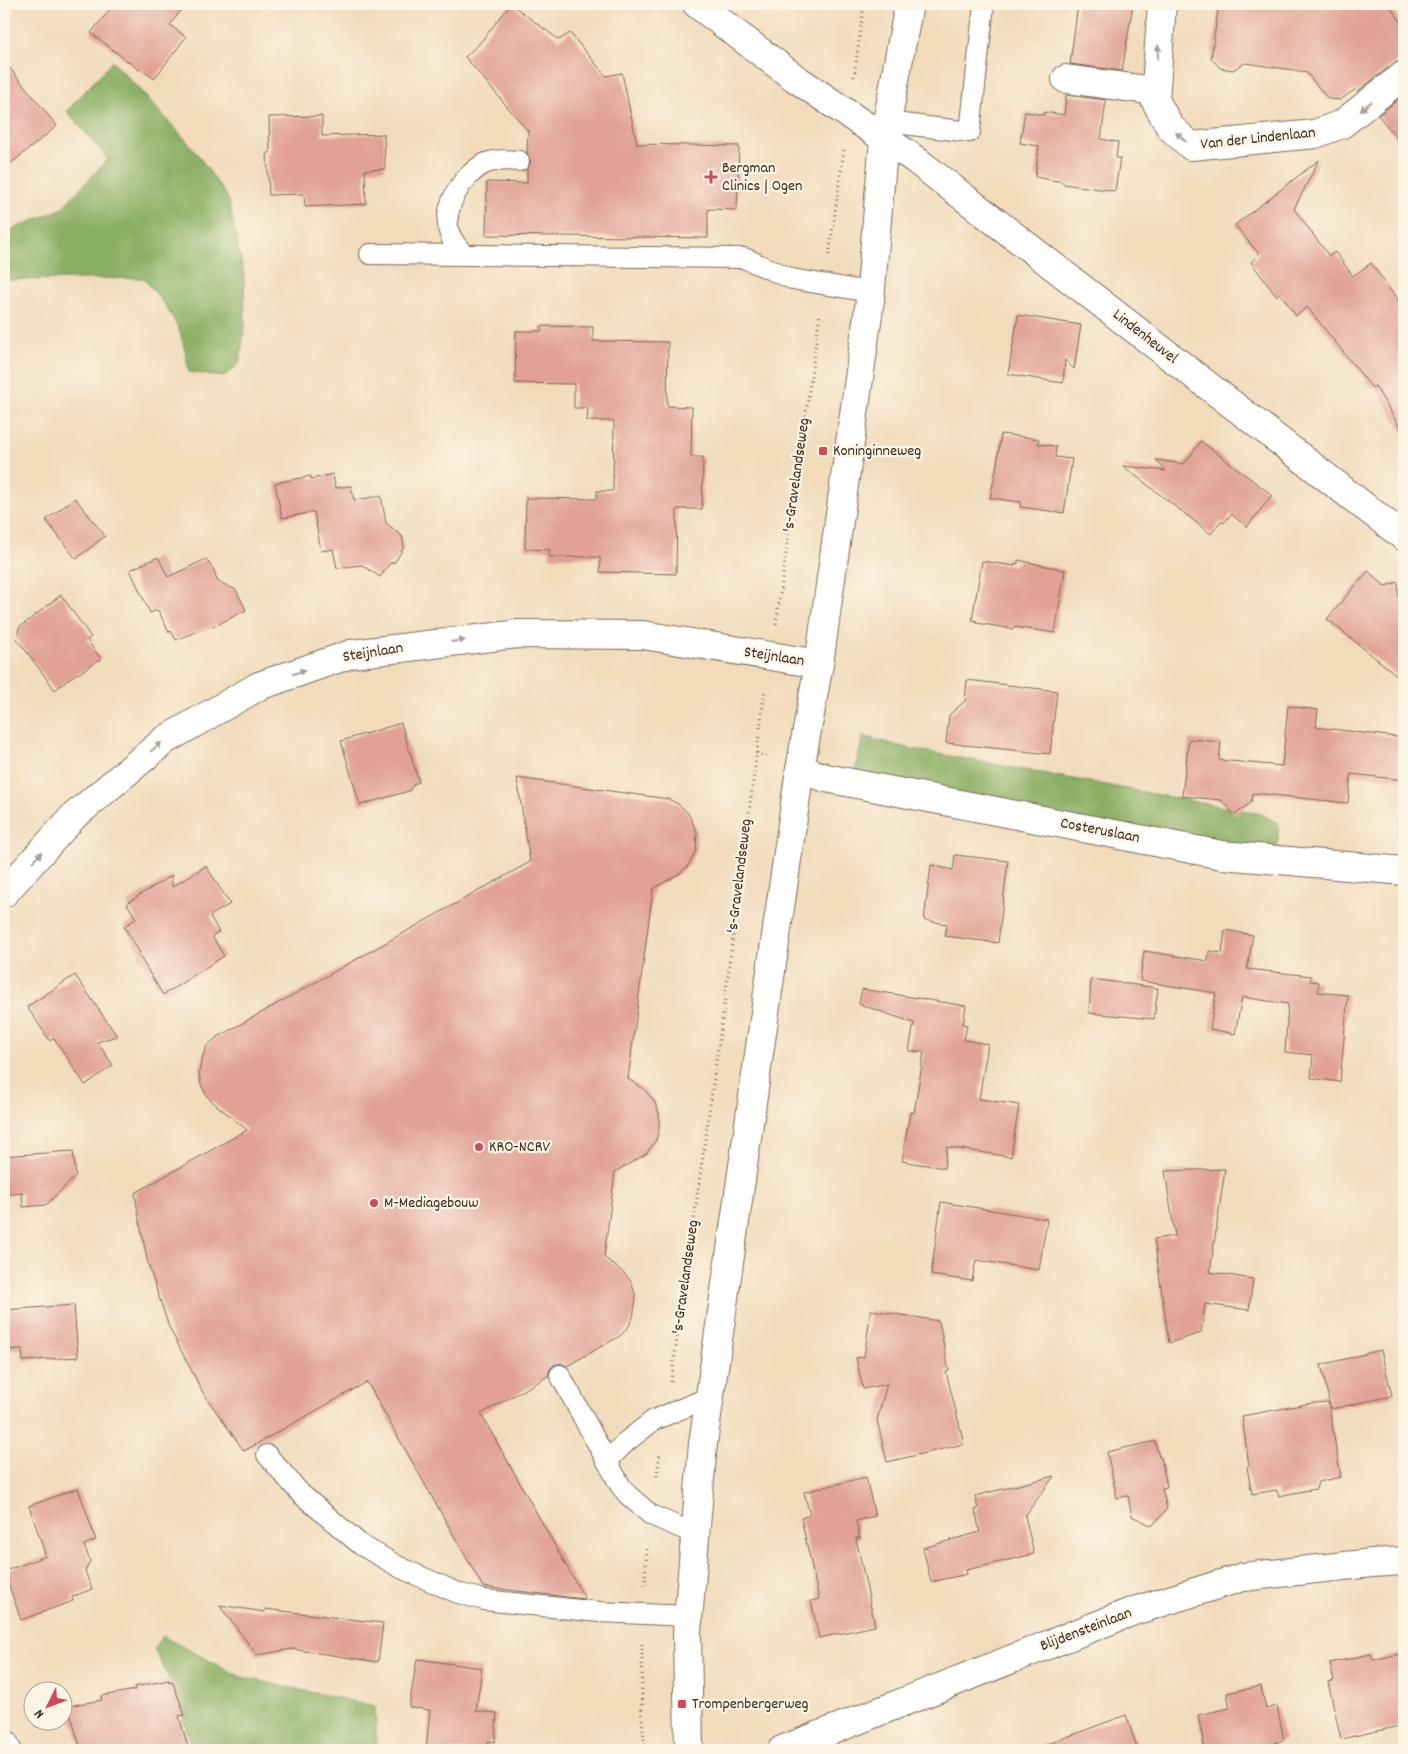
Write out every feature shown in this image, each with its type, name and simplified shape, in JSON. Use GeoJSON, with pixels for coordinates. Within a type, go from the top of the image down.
{"type":"FeatureCollection","features":[{"type":"Feature","properties":{"kind":"street"},"geometry":{"type":"LineString","coordinates":[[696,4],[794,78],[849,114],[885,130]]}},
{"type":"Feature","properties":{"kind":"street"},"geometry":{"type":"LineString","coordinates":[[689,1750],[686,1632],[703,1444],[800,769],[819,664],[870,292],[885,130],[909,4]]}},
{"type":"Feature","properties":{"kind":"street","name":"Van der Lindenlaan"},"geometry":{"type":"LineString","coordinates":[[1162,4],[1155,100],[1170,127],[1191,146],[1316,134],[1342,124],[1404,75]]}},
{"type":"Feature","properties":{"kind":"street"},"geometry":{"type":"LineString","coordinates":[[1066,79],[1156,91]]}},
{"type":"Feature","properties":{"kind":"street","name":"Lindenheuvel"},"geometry":{"type":"LineString","coordinates":[[885,130],[913,158],[1404,537]]}},
{"type":"Feature","properties":{"kind":"street","name":"Steijnlaan"},"geometry":{"type":"LineString","coordinates":[[4,893],[73,817],[165,740],[259,686],[351,654],[518,634],[643,634],[819,664]]}},
{"type":"Feature","properties":{"kind":"street","name":"Costeruslaan"},"geometry":{"type":"LineString","coordinates":[[800,769],[826,778],[1222,855],[1404,870]]}},
{"type":"Feature","properties":{"kind":"street","name":"Blijdensteinlaan"},"geometry":{"type":"LineString","coordinates":[[782,1750],[1131,1612],[1243,1576],[1404,1561]]}},
{"type":"Feature","properties":{"kind":"street"},"geometry":{"type":"LineString","coordinates":[[4,1743],[7,1750]]}},
{"type":"Feature","properties":{"kind":"lane"},"geometry":{"type":"LineString","coordinates":[[885,130],[970,132],[984,4]]}},
{"type":"Feature","properties":{"kind":"lane"},"geometry":{"type":"LineString","coordinates":[[464,254],[452,238],[448,225],[449,212],[454,195],[461,184],[484,164],[493,161],[519,161]]}},
{"type":"Feature","properties":{"kind":"lane"},"geometry":{"type":"LineString","coordinates":[[370,254],[744,258],[792,279],[870,292]]}},
{"type":"Feature","properties":{"kind":"lane"},"geometry":{"type":"LineString","coordinates":[[560,1375],[620,1485],[628,1495],[651,1515],[695,1534]]}},
{"type":"Feature","properties":{"kind":"lane"},"geometry":{"type":"LineString","coordinates":[[607,1462],[654,1420],[710,1397]]}},
{"type":"Feature","properties":{"kind":"lane"},"geometry":{"type":"LineString","coordinates":[[267,1455],[301,1494],[361,1545],[401,1568],[458,1593],[484,1600],[599,1612],[688,1616]]}},
{"type":"Feature","properties":{"kind":"path","name":"'s-Gravelandseweg"},"geometry":{"type":"LineString","coordinates":[[645,1750],[642,1718],[643,1615],[651,1515],[722,1016],[756,753],[864,4]]}},
{"type":"Feature","properties":{"kind":"green space"},"geometry":{"type":"Polygon","coordinates":[[[113,61],[193,148],[228,198],[244,275],[245,327],[239,364],[223,377],[189,372],[183,343],[177,326],[162,301],[143,278],[4,280],[4,233],[61,209],[108,159],[67,111],[113,61]]]}},
{"type":"Feature","properties":{"kind":"green space"},"geometry":{"type":"Polygon","coordinates":[[[863,736],[907,748],[1261,814],[1278,823],[1278,850],[1160,837],[855,772],[863,736]]]}},
{"type":"Feature","properties":{"kind":"green space"},"geometry":{"type":"Polygon","coordinates":[[[162,1636],[241,1677],[375,1706],[377,1750],[193,1750],[173,1686],[154,1649],[162,1636]]]}},
{"type":"Feature","properties":{"kind":"building"},"geometry":{"type":"Polygon","coordinates":[[[114,4],[186,4],[170,25],[186,37],[154,79],[141,69],[139,70],[91,33],[114,4]]]}},
{"type":"Feature","properties":{"kind":"building"},"geometry":{"type":"Polygon","coordinates":[[[511,4],[559,40],[570,33],[606,76],[622,73],[637,144],[739,146],[737,210],[708,209],[708,238],[486,235],[487,182],[527,183],[527,169],[531,162],[527,153],[528,131],[465,57],[479,44],[511,4]]]}},
{"type":"Feature","properties":{"kind":"building"},"geometry":{"type":"Polygon","coordinates":[[[1078,4],[1133,4],[1122,71],[1070,64],[1078,4]]]}},
{"type":"Feature","properties":{"kind":"building"},"geometry":{"type":"Polygon","coordinates":[[[1219,4],[1388,4],[1404,26],[1404,60],[1394,63],[1358,91],[1356,89],[1340,100],[1328,99],[1306,72],[1245,63],[1233,70],[1220,68],[1211,58],[1219,4]]]}},
{"type":"Feature","properties":{"kind":"building"},"geometry":{"type":"Polygon","coordinates":[[[4,61],[57,126],[4,169],[4,61]]]}},
{"type":"Feature","properties":{"kind":"building"},"geometry":{"type":"Polygon","coordinates":[[[1066,95],[1106,100],[1101,139],[1118,142],[1116,158],[1120,158],[1115,191],[1063,184],[1063,182],[1035,177],[1039,146],[1020,143],[1025,112],[1044,115],[1044,112],[1064,115],[1066,95]]]}},
{"type":"Feature","properties":{"kind":"building"},"geometry":{"type":"Polygon","coordinates":[[[1404,95],[1404,147],[1378,115],[1404,95]]]}},
{"type":"Feature","properties":{"kind":"building"},"geometry":{"type":"Polygon","coordinates":[[[322,116],[322,136],[384,134],[385,169],[365,170],[366,204],[305,207],[304,194],[269,195],[267,153],[270,153],[269,117],[322,116]]]}},
{"type":"Feature","properties":{"kind":"building"},"geometry":{"type":"Polygon","coordinates":[[[1319,160],[1294,209],[1329,256],[1335,252],[1353,276],[1371,263],[1404,309],[1404,434],[1375,386],[1372,388],[1307,307],[1296,316],[1280,293],[1276,296],[1251,262],[1259,254],[1235,225],[1319,160]]]}},
{"type":"Feature","properties":{"kind":"building"},"geometry":{"type":"Polygon","coordinates":[[[1018,315],[1081,325],[1074,369],[1065,360],[1063,383],[1008,374],[1018,315]]]}},
{"type":"Feature","properties":{"kind":"building"},"geometry":{"type":"Polygon","coordinates":[[[541,326],[593,327],[593,341],[668,342],[667,406],[692,407],[691,457],[703,457],[702,509],[677,509],[676,574],[600,572],[600,557],[549,557],[550,550],[525,549],[526,498],[597,499],[597,491],[613,491],[614,421],[587,421],[588,408],[574,408],[574,384],[515,383],[516,331],[541,331],[541,326]]]}},
{"type":"Feature","properties":{"kind":"building"},"geometry":{"type":"Polygon","coordinates":[[[1001,434],[1039,439],[1038,444],[1056,446],[1055,457],[1072,459],[1064,513],[1020,507],[1021,502],[990,498],[1001,434]]]}},
{"type":"Feature","properties":{"kind":"building"},"geometry":{"type":"Polygon","coordinates":[[[1201,441],[1272,495],[1247,527],[1231,514],[1224,523],[1221,521],[1211,534],[1123,466],[1166,471],[1156,460],[1184,464],[1201,441]]]}},
{"type":"Feature","properties":{"kind":"building"},"geometry":{"type":"Polygon","coordinates":[[[333,474],[335,488],[351,486],[354,500],[381,496],[386,523],[402,536],[404,547],[395,562],[390,563],[380,577],[362,565],[337,568],[333,549],[321,551],[314,512],[282,518],[275,483],[311,476],[311,479],[333,474]]]}},
{"type":"Feature","properties":{"kind":"building"},"geometry":{"type":"Polygon","coordinates":[[[75,498],[105,536],[76,559],[46,520],[75,498]]]}},
{"type":"Feature","properties":{"kind":"building"},"geometry":{"type":"Polygon","coordinates":[[[158,557],[168,577],[206,559],[214,570],[217,581],[236,590],[246,610],[219,624],[176,640],[171,631],[169,632],[158,610],[150,613],[130,570],[158,557]]]}},
{"type":"Feature","properties":{"kind":"building"},"geometry":{"type":"Polygon","coordinates":[[[1018,560],[1065,570],[1055,633],[1014,627],[1013,629],[977,623],[977,621],[972,620],[982,561],[1015,566],[1015,563],[1018,564],[1018,560]]]}},
{"type":"Feature","properties":{"kind":"building"},"geometry":{"type":"Polygon","coordinates":[[[1368,571],[1385,586],[1398,582],[1398,596],[1404,602],[1404,681],[1327,619],[1368,571]]]}},
{"type":"Feature","properties":{"kind":"building"},"geometry":{"type":"Polygon","coordinates":[[[61,595],[91,637],[87,640],[101,659],[77,673],[55,690],[17,639],[19,628],[61,595]]]}},
{"type":"Feature","properties":{"kind":"building"},"geometry":{"type":"Polygon","coordinates":[[[967,680],[1057,691],[1050,754],[946,743],[949,715],[965,701],[967,680]]]}},
{"type":"Feature","properties":{"kind":"building"},"geometry":{"type":"Polygon","coordinates":[[[1288,706],[1318,710],[1316,727],[1404,738],[1404,780],[1351,774],[1348,803],[1253,793],[1251,802],[1235,815],[1221,800],[1182,796],[1189,739],[1221,742],[1219,760],[1282,766],[1288,706]]]}},
{"type":"Feature","properties":{"kind":"building"},"geometry":{"type":"Polygon","coordinates":[[[401,723],[419,782],[415,783],[409,791],[360,805],[341,741],[401,723]]]}},
{"type":"Feature","properties":{"kind":"building","name":"M-Mediagebouw"},"geometry":{"type":"Polygon","coordinates":[[[517,778],[668,799],[678,804],[688,813],[697,832],[696,851],[688,866],[653,889],[628,1079],[644,1089],[654,1101],[659,1113],[659,1130],[656,1140],[646,1154],[615,1172],[604,1257],[630,1280],[636,1300],[633,1317],[629,1326],[620,1336],[567,1366],[561,1363],[554,1365],[550,1369],[548,1376],[481,1414],[585,1599],[483,1587],[367,1382],[244,1451],[202,1391],[169,1327],[148,1264],[135,1193],[247,1130],[206,1095],[201,1084],[199,1073],[202,1058],[207,1046],[216,1038],[530,862],[517,778]]]}},
{"type":"Feature","properties":{"kind":"building"},"geometry":{"type":"Polygon","coordinates":[[[955,855],[1008,861],[998,943],[945,936],[947,924],[924,920],[931,865],[953,870],[955,855]]]}},
{"type":"Feature","properties":{"kind":"building"},"geometry":{"type":"Polygon","coordinates":[[[206,866],[230,904],[210,916],[219,932],[212,936],[224,956],[163,995],[138,954],[140,953],[124,926],[136,919],[127,903],[172,875],[172,887],[206,866]]]}},
{"type":"Feature","properties":{"kind":"building"},"geometry":{"type":"Polygon","coordinates":[[[1225,930],[1253,935],[1247,969],[1311,976],[1310,981],[1319,982],[1318,992],[1348,995],[1340,1082],[1311,1078],[1313,1055],[1285,1052],[1288,1004],[1242,997],[1235,1034],[1210,1029],[1216,993],[1140,981],[1144,951],[1208,961],[1209,951],[1222,953],[1225,930]]]}},
{"type":"Feature","properties":{"kind":"building"},"geometry":{"type":"Polygon","coordinates":[[[75,975],[117,1036],[97,1042],[113,1065],[85,1085],[54,1038],[50,1041],[27,1007],[75,975]]]}},
{"type":"Feature","properties":{"kind":"building"},"geometry":{"type":"Polygon","coordinates":[[[1091,979],[1158,988],[1154,1019],[1089,1013],[1091,979]]]}},
{"type":"Feature","properties":{"kind":"building"},"geometry":{"type":"Polygon","coordinates":[[[862,989],[966,1006],[963,1024],[967,1025],[964,1040],[988,1044],[979,1099],[1019,1105],[1011,1157],[947,1147],[944,1168],[902,1161],[910,1112],[914,1113],[924,1052],[909,1051],[914,1023],[859,1004],[862,989]]]}},
{"type":"Feature","properties":{"kind":"building"},"geometry":{"type":"Polygon","coordinates":[[[73,1151],[76,1176],[46,1205],[23,1207],[22,1193],[4,1195],[4,1156],[73,1151]]]}},
{"type":"Feature","properties":{"kind":"building"},"geometry":{"type":"Polygon","coordinates":[[[1225,1169],[1210,1272],[1253,1279],[1249,1310],[1205,1304],[1201,1333],[1169,1343],[1154,1239],[1175,1236],[1165,1171],[1225,1169]]]}},
{"type":"Feature","properties":{"kind":"building"},"geometry":{"type":"Polygon","coordinates":[[[941,1202],[1047,1219],[1039,1270],[976,1260],[972,1281],[931,1275],[941,1202]]]}},
{"type":"Feature","properties":{"kind":"building"},"geometry":{"type":"Polygon","coordinates":[[[74,1305],[78,1357],[23,1361],[22,1349],[4,1350],[4,1310],[74,1305]]]}},
{"type":"Feature","properties":{"kind":"building"},"geometry":{"type":"Polygon","coordinates":[[[871,1310],[939,1321],[949,1371],[946,1372],[964,1444],[887,1462],[877,1420],[887,1384],[863,1389],[856,1358],[864,1357],[871,1310]]]}},
{"type":"Feature","properties":{"kind":"building"},"geometry":{"type":"Polygon","coordinates":[[[1381,1350],[1392,1396],[1331,1409],[1321,1365],[1381,1350]]]}},
{"type":"Feature","properties":{"kind":"building"},"geometry":{"type":"Polygon","coordinates":[[[1328,1402],[1341,1477],[1318,1482],[1316,1489],[1279,1496],[1276,1490],[1252,1494],[1247,1467],[1249,1466],[1242,1416],[1312,1403],[1328,1402]]]}},
{"type":"Feature","properties":{"kind":"building"},"geometry":{"type":"Polygon","coordinates":[[[1155,1441],[1159,1457],[1161,1457],[1167,1487],[1162,1488],[1167,1509],[1152,1526],[1132,1516],[1128,1496],[1117,1498],[1107,1452],[1155,1441]]]}},
{"type":"Feature","properties":{"kind":"building"},"geometry":{"type":"Polygon","coordinates":[[[1054,1476],[1025,1516],[1034,1554],[966,1570],[967,1574],[931,1582],[923,1548],[980,1532],[975,1510],[978,1509],[975,1496],[1054,1476]]]}},
{"type":"Feature","properties":{"kind":"building"},"geometry":{"type":"Polygon","coordinates":[[[866,1477],[875,1516],[856,1521],[860,1538],[856,1538],[875,1626],[819,1638],[811,1601],[819,1599],[801,1518],[810,1515],[804,1492],[866,1477]]]}},
{"type":"Feature","properties":{"kind":"building"},"geometry":{"type":"Polygon","coordinates":[[[78,1488],[96,1540],[84,1545],[90,1561],[85,1571],[92,1589],[72,1597],[73,1601],[21,1620],[4,1571],[46,1556],[29,1506],[78,1488]]]}},
{"type":"Feature","properties":{"kind":"building"},"geometry":{"type":"Polygon","coordinates":[[[219,1605],[265,1612],[265,1609],[383,1623],[378,1662],[292,1649],[257,1655],[219,1605]]]}},
{"type":"Feature","properties":{"kind":"building"},"geometry":{"type":"Polygon","coordinates":[[[1404,1653],[1404,1725],[1341,1739],[1328,1682],[1334,1681],[1330,1663],[1371,1654],[1373,1660],[1404,1653]]]}},
{"type":"Feature","properties":{"kind":"building"},"geometry":{"type":"Polygon","coordinates":[[[417,1659],[482,1668],[476,1711],[497,1713],[495,1742],[489,1741],[487,1750],[426,1750],[430,1710],[409,1707],[417,1659]]]}},
{"type":"Feature","properties":{"kind":"building"},"geometry":{"type":"Polygon","coordinates":[[[172,1681],[185,1715],[179,1716],[189,1750],[81,1750],[72,1720],[72,1705],[102,1700],[101,1696],[135,1690],[134,1687],[172,1681]]]}},
{"type":"Feature","properties":{"kind":"building"},"geometry":{"type":"Polygon","coordinates":[[[1261,1686],[1266,1709],[1277,1706],[1284,1740],[1274,1743],[1276,1750],[1205,1750],[1198,1715],[1230,1708],[1227,1693],[1261,1686]]]}},
{"type":"Feature","properties":{"kind":"building"},"geometry":{"type":"Polygon","coordinates":[[[1126,1715],[1138,1750],[1040,1750],[1040,1747],[1126,1715]]]}},
{"type":"Feature","properties":{"kind":"place","name":"Bergman Clinics | Ogen"},"geometry":{"type":"Point","coordinates":[711,177]}},
{"type":"Feature","properties":{"kind":"place","name":"Koninginneweg"},"geometry":{"type":"Point","coordinates":[823,451]}},
{"type":"Feature","properties":{"kind":"place","name":"KRO-NCRV"},"geometry":{"type":"Point","coordinates":[479,1147]}},
{"type":"Feature","properties":{"kind":"place","name":"M-Mediagebouw"},"geometry":{"type":"Point","coordinates":[374,1203]}},
{"type":"Feature","properties":{"kind":"place","name":"Trompenbergerweg"},"geometry":{"type":"Point","coordinates":[682,1704]}}]}
